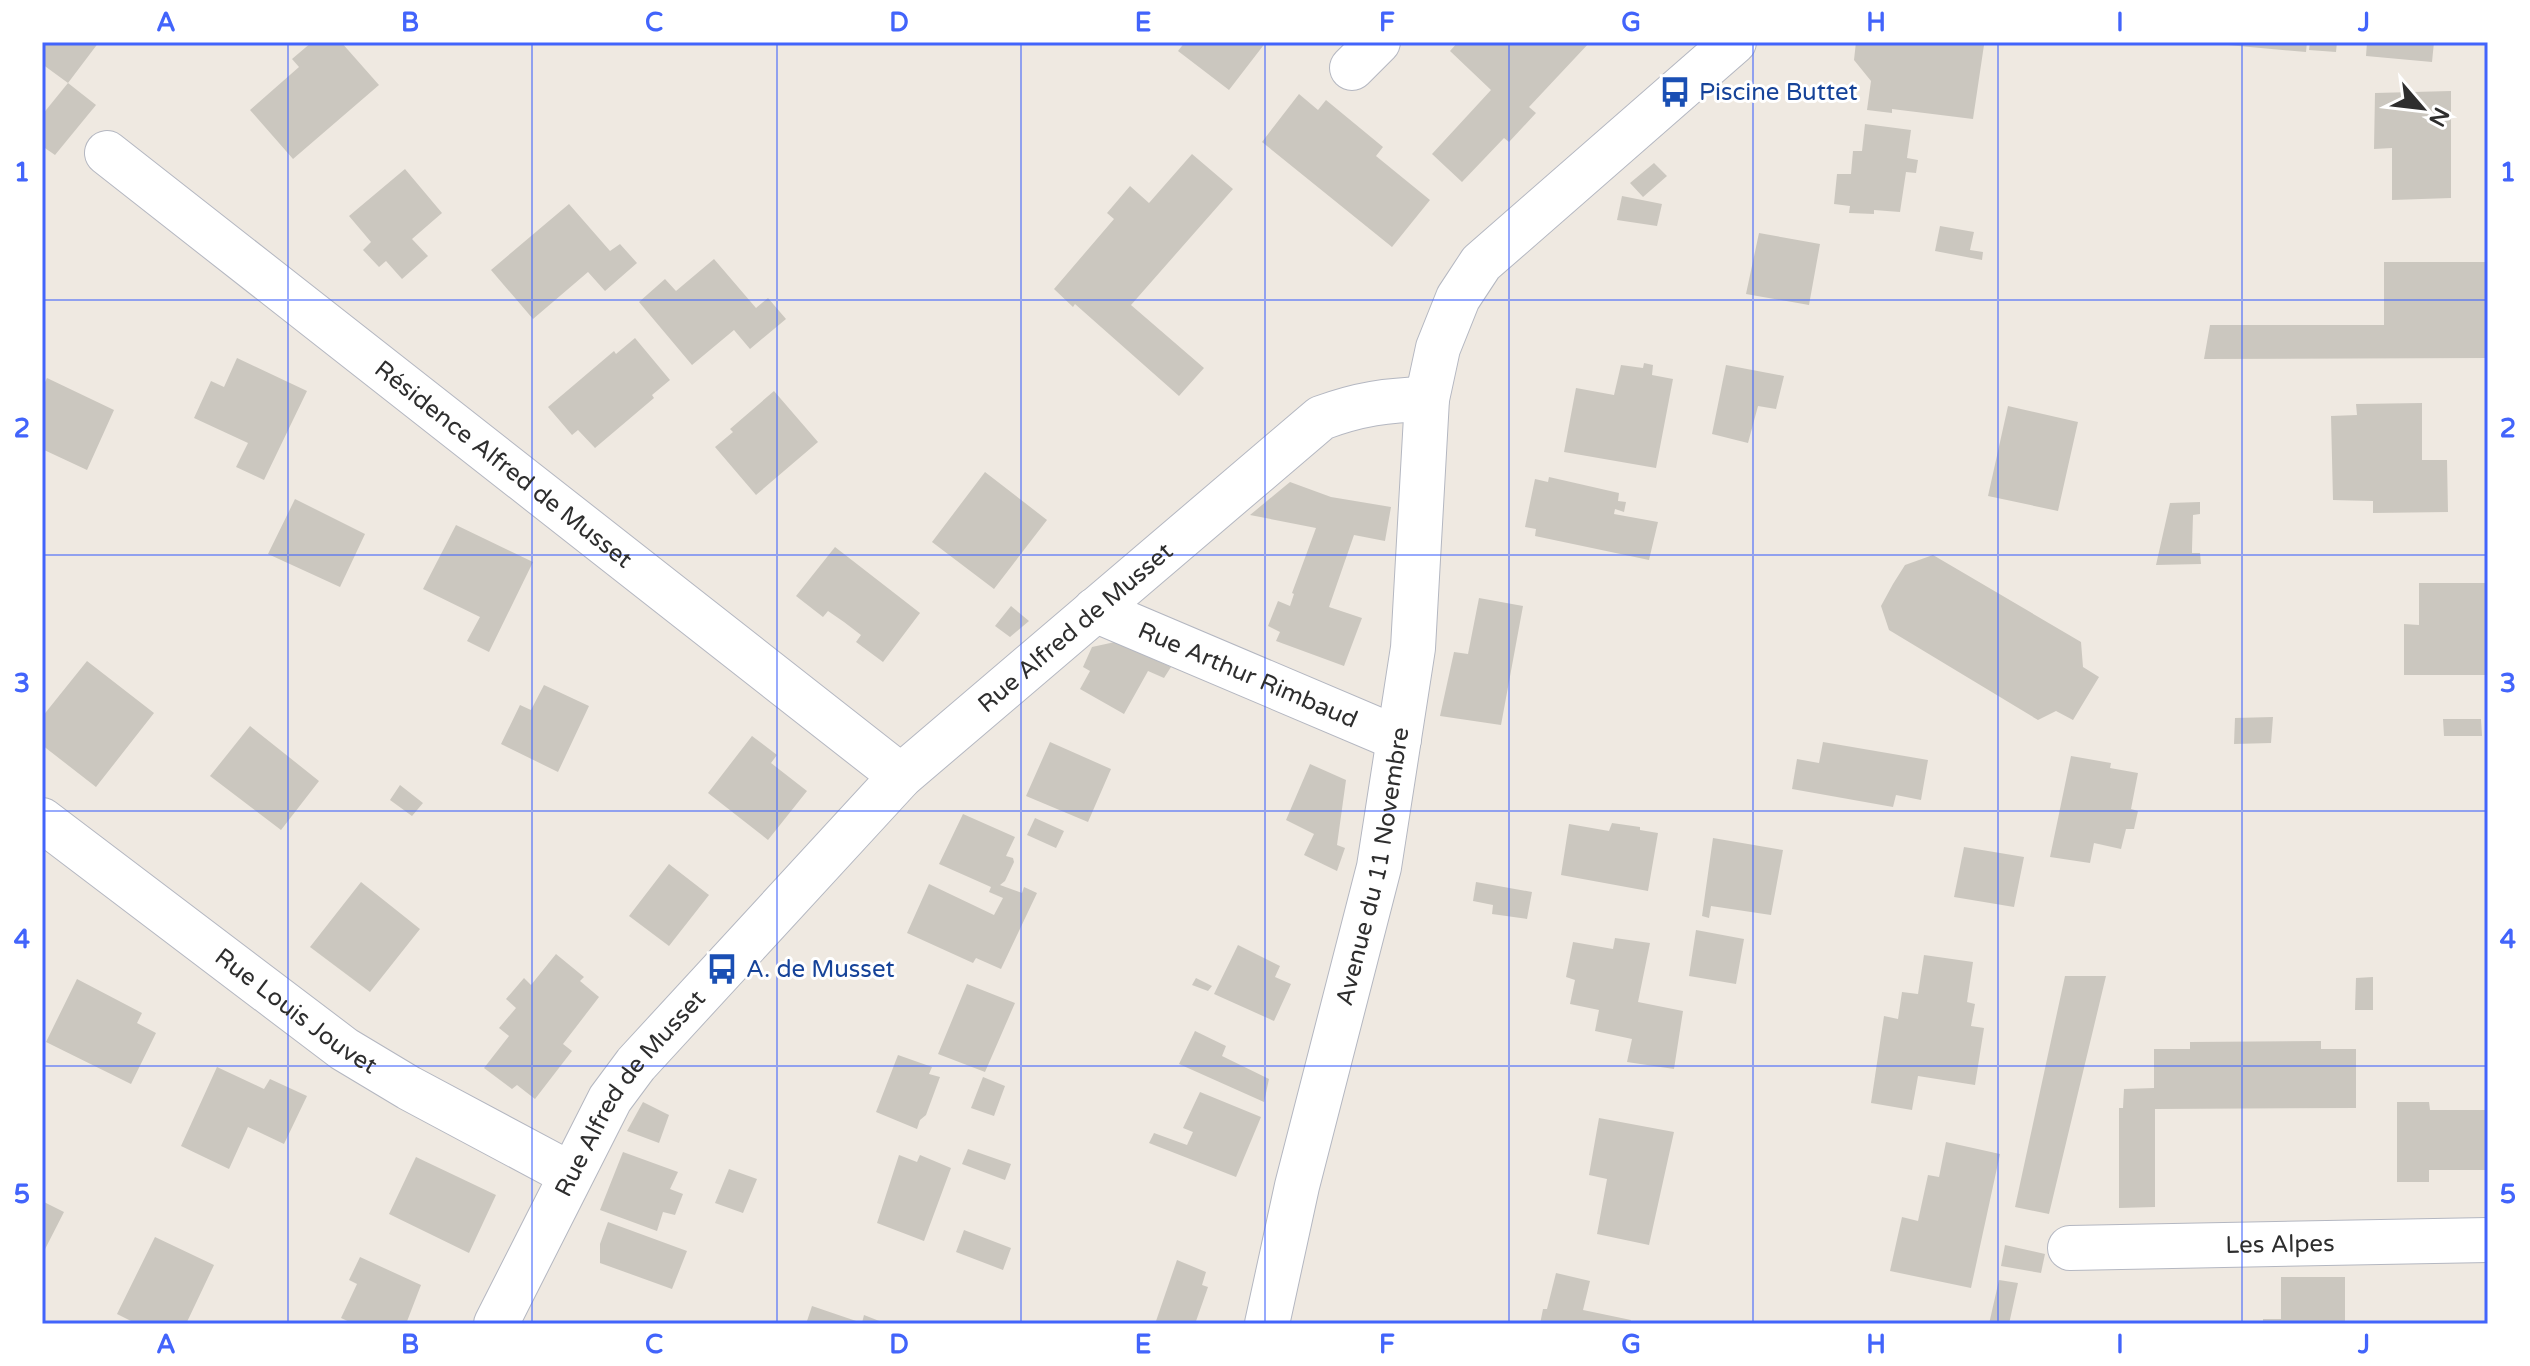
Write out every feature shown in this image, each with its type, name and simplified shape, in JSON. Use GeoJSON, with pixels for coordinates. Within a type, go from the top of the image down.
{"type":"FeatureCollection","features":[{"type":"Feature","properties":{"kind":"street"},"geometry":{"type":"LineString","coordinates":[[1427,399],[1438,348],[1458,298],[1481,263],[1734,42]]}},
{"type":"Feature","properties":{"kind":"street","name":"Résidence Alfred de Musset"},"geometry":{"type":"LineString","coordinates":[[107,153],[901,776]]}},
{"type":"Feature","properties":{"kind":"street","name":"Rue Alfred de Musset"},"geometry":{"type":"LineString","coordinates":[[496,1324],[610,1099],[636,1064],[901,776],[1321,418],[1381,400],[1427,399]]}},
{"type":"Feature","properties":{"kind":"street","name":"Avenue du 11 Novembre"},"geometry":{"type":"LineString","coordinates":[[1267,1324],[1297,1186],[1379,867],[1413,648],[1427,399]]}},
{"type":"Feature","properties":{"kind":"street","name":"Rue Arthur Rimbaud"},"geometry":{"type":"LineString","coordinates":[[1095,610],[1399,739]]}},
{"type":"Feature","properties":{"kind":"street","name":"Rue Louis Jouvet"},"geometry":{"type":"LineString","coordinates":[[42,820],[344,1049],[409,1088],[570,1174]]}},
{"type":"Feature","properties":{"kind":"street","name":"Les Alpes"},"geometry":{"type":"LineString","coordinates":[[2070,1248],[2488,1240]]}},
{"type":"Feature","properties":{"kind":"building"},"geometry":{"type":"Polygon","coordinates":[[[42,42],[99,42],[68,83],[42,64],[42,42]]]}},
{"type":"Feature","properties":{"kind":"building"},"geometry":{"type":"Polygon","coordinates":[[[312,42],[341,42],[379,85],[293,159],[250,110],[299,67],[292,59],[312,42]]]}},
{"type":"Feature","properties":{"kind":"building"},"geometry":{"type":"Polygon","coordinates":[[[1185,42],[1266,42],[1229,90],[1178,51],[1185,42]]]}},
{"type":"Feature","properties":{"kind":"building"},"geometry":{"type":"Polygon","coordinates":[[[1458,42],[1590,42],[1529,107],[1536,113],[1509,142],[1504,138],[1462,182],[1432,154],[1491,90],[1450,51],[1458,42]]]}},
{"type":"Feature","properties":{"kind":"building"},"geometry":{"type":"Polygon","coordinates":[[[1856,42],[1960,42],[1984,45],[1973,119],[1892,109],[1892,113],[1867,110],[1871,81],[1854,60],[1856,42]]]}},
{"type":"Feature","properties":{"kind":"building"},"geometry":{"type":"Polygon","coordinates":[[[2217,42],[2307,42],[2306,52],[2217,42]]]}},
{"type":"Feature","properties":{"kind":"building"},"geometry":{"type":"Polygon","coordinates":[[[2310,42],[2337,42],[2336,52],[2309,50],[2310,42]]]}},
{"type":"Feature","properties":{"kind":"building"},"geometry":{"type":"Polygon","coordinates":[[[2367,42],[2434,42],[2432,62],[2366,56],[2367,42]]]}},
{"type":"Feature","properties":{"kind":"building"},"geometry":{"type":"Polygon","coordinates":[[[68,83],[96,105],[55,155],[42,146],[42,115],[68,83]]]}},
{"type":"Feature","properties":{"kind":"building"},"geometry":{"type":"Polygon","coordinates":[[[2451,91],[2451,198],[2392,200],[2392,148],[2374,149],[2375,93],[2451,91]]]}},
{"type":"Feature","properties":{"kind":"building"},"geometry":{"type":"Polygon","coordinates":[[[1299,94],[1318,110],[1326,100],[1383,147],[1376,156],[1430,200],[1392,247],[1262,142],[1299,94]]]}},
{"type":"Feature","properties":{"kind":"building"},"geometry":{"type":"Polygon","coordinates":[[[1865,124],[1911,130],[1907,158],[1918,160],[1916,173],[1906,172],[1900,212],[1874,210],[1874,214],[1849,213],[1850,206],[1834,204],[1837,174],[1851,174],[1853,151],[1862,151],[1865,124]]]}},
{"type":"Feature","properties":{"kind":"building"},"geometry":{"type":"Polygon","coordinates":[[[1192,154],[1233,189],[1131,305],[1204,368],[1179,396],[1054,289],[1114,219],[1107,213],[1130,186],[1149,203],[1192,154]]]}},
{"type":"Feature","properties":{"kind":"building"},"geometry":{"type":"Polygon","coordinates":[[[1654,163],[1667,176],[1643,197],[1630,183],[1654,163]]]}},
{"type":"Feature","properties":{"kind":"building"},"geometry":{"type":"Polygon","coordinates":[[[405,169],[442,213],[412,239],[428,256],[402,279],[386,261],[379,267],[363,250],[371,242],[349,216],[405,169]]]}},
{"type":"Feature","properties":{"kind":"building"},"geometry":{"type":"Polygon","coordinates":[[[1622,196],[1662,204],[1657,226],[1617,220],[1622,196]]]}},
{"type":"Feature","properties":{"kind":"building"},"geometry":{"type":"Polygon","coordinates":[[[569,204],[610,251],[620,244],[637,263],[605,291],[588,272],[533,319],[491,270],[569,204]]]}},
{"type":"Feature","properties":{"kind":"building"},"geometry":{"type":"Polygon","coordinates":[[[1940,226],[1974,232],[1970,250],[1983,252],[1982,260],[1935,251],[1940,226]]]}},
{"type":"Feature","properties":{"kind":"building"},"geometry":{"type":"Polygon","coordinates":[[[1759,233],[1820,244],[1809,305],[1746,294],[1759,233]]]}},
{"type":"Feature","properties":{"kind":"building"},"geometry":{"type":"Polygon","coordinates":[[[714,259],[756,308],[768,298],[786,319],[750,349],[734,330],[692,365],[639,302],[665,279],[676,291],[714,259]]]}},
{"type":"Feature","properties":{"kind":"building"},"geometry":{"type":"Polygon","coordinates":[[[2384,262],[2488,262],[2488,358],[2204,359],[2210,325],[2384,325],[2384,262]]]}},
{"type":"Feature","properties":{"kind":"building"},"geometry":{"type":"Polygon","coordinates":[[[635,338],[670,380],[652,395],[654,398],[595,448],[578,430],[572,435],[548,407],[614,351],[616,354],[635,338]]]}},
{"type":"Feature","properties":{"kind":"building"},"geometry":{"type":"Polygon","coordinates":[[[237,358],[307,391],[264,480],[236,467],[248,443],[194,418],[211,381],[224,387],[237,358]]]}},
{"type":"Feature","properties":{"kind":"building"},"geometry":{"type":"Polygon","coordinates":[[[1644,363],[1653,365],[1652,375],[1673,379],[1656,468],[1564,452],[1576,388],[1614,395],[1621,365],[1643,368],[1644,363]]]}},
{"type":"Feature","properties":{"kind":"building"},"geometry":{"type":"Polygon","coordinates":[[[1726,365],[1784,376],[1776,409],[1758,406],[1748,443],[1712,434],[1726,365]]]}},
{"type":"Feature","properties":{"kind":"building"},"geometry":{"type":"Polygon","coordinates":[[[47,378],[114,410],[87,470],[42,449],[42,388],[47,378]]]}},
{"type":"Feature","properties":{"kind":"building"},"geometry":{"type":"Polygon","coordinates":[[[774,391],[818,442],[756,495],[715,447],[733,432],[730,429],[774,391]]]}},
{"type":"Feature","properties":{"kind":"building"},"geometry":{"type":"Polygon","coordinates":[[[2422,403],[2422,460],[2447,460],[2448,512],[2373,513],[2373,501],[2333,500],[2331,416],[2357,415],[2356,404],[2422,403]]]}},
{"type":"Feature","properties":{"kind":"building"},"geometry":{"type":"Polygon","coordinates":[[[2008,406],[2078,422],[2058,511],[1988,496],[2008,406]]]}},
{"type":"Feature","properties":{"kind":"building"},"geometry":{"type":"Polygon","coordinates":[[[985,472],[1047,520],[994,589],[932,542],[985,472]]]}},
{"type":"Feature","properties":{"kind":"building"},"geometry":{"type":"Polygon","coordinates":[[[1549,477],[1619,493],[1618,501],[1626,502],[1624,512],[1615,509],[1614,514],[1658,522],[1649,560],[1535,536],[1536,529],[1525,527],[1535,479],[1548,482],[1549,477]]]}},
{"type":"Feature","properties":{"kind":"building"},"geometry":{"type":"Polygon","coordinates":[[[1290,482],[1331,497],[1391,507],[1385,541],[1354,535],[1329,607],[1362,618],[1344,666],[1276,641],[1280,632],[1268,626],[1278,601],[1290,606],[1316,528],[1250,515],[1290,482]]]}},
{"type":"Feature","properties":{"kind":"building"},"geometry":{"type":"Polygon","coordinates":[[[295,499],[365,534],[340,587],[268,554],[295,499]]]}},
{"type":"Feature","properties":{"kind":"building"},"geometry":{"type":"Polygon","coordinates":[[[2200,502],[2200,514],[2193,515],[2192,553],[2200,553],[2201,564],[2156,565],[2170,503],[2200,502]]]}},
{"type":"Feature","properties":{"kind":"building"},"geometry":{"type":"Polygon","coordinates":[[[456,525],[533,562],[489,652],[467,641],[480,617],[423,589],[456,525]]]}},
{"type":"Feature","properties":{"kind":"building"},"geometry":{"type":"Polygon","coordinates":[[[835,547],[920,613],[883,662],[856,642],[861,635],[844,622],[828,611],[823,617],[796,596],[835,547]]]}},
{"type":"Feature","properties":{"kind":"building"},"geometry":{"type":"Polygon","coordinates":[[[1933,555],[2081,642],[2083,667],[2099,677],[2073,720],[2056,711],[2038,720],[1889,630],[1881,606],[1893,584],[1905,565],[1933,555]]]}},
{"type":"Feature","properties":{"kind":"building"},"geometry":{"type":"Polygon","coordinates":[[[2419,583],[2488,583],[2487,675],[2404,675],[2404,624],[2419,625],[2419,583]]]}},
{"type":"Feature","properties":{"kind":"building"},"geometry":{"type":"Polygon","coordinates":[[[1479,598],[1523,606],[1501,725],[1440,716],[1454,652],[1468,654],[1479,598]]]}},
{"type":"Feature","properties":{"kind":"building"},"geometry":{"type":"Polygon","coordinates":[[[1011,606],[1029,621],[1010,637],[995,626],[1011,606]]]}},
{"type":"Feature","properties":{"kind":"building"},"geometry":{"type":"Polygon","coordinates":[[[1115,642],[1171,667],[1164,678],[1148,671],[1124,714],[1080,689],[1090,671],[1083,667],[1092,647],[1115,642]]]}},
{"type":"Feature","properties":{"kind":"building"},"geometry":{"type":"Polygon","coordinates":[[[87,661],[154,713],[96,787],[42,745],[42,717],[87,661]]]}},
{"type":"Feature","properties":{"kind":"building"},"geometry":{"type":"Polygon","coordinates":[[[544,685],[589,706],[558,772],[501,744],[520,705],[531,710],[544,685]]]}},
{"type":"Feature","properties":{"kind":"building"},"geometry":{"type":"Polygon","coordinates":[[[2273,717],[2271,743],[2234,744],[2235,718],[2273,717]]]}},
{"type":"Feature","properties":{"kind":"building"},"geometry":{"type":"Polygon","coordinates":[[[2443,719],[2481,719],[2482,736],[2444,736],[2443,719]]]}},
{"type":"Feature","properties":{"kind":"building"},"geometry":{"type":"Polygon","coordinates":[[[250,726],[319,781],[281,830],[210,776],[250,726]]]}},
{"type":"Feature","properties":{"kind":"building"},"geometry":{"type":"Polygon","coordinates":[[[752,736],[777,755],[771,763],[807,791],[768,840],[708,793],[752,736]]]}},
{"type":"Feature","properties":{"kind":"building"},"geometry":{"type":"Polygon","coordinates":[[[1050,742],[1111,769],[1088,822],[1026,796],[1050,742]]]}},
{"type":"Feature","properties":{"kind":"building"},"geometry":{"type":"Polygon","coordinates":[[[1823,742],[1928,760],[1921,800],[1896,795],[1893,807],[1792,789],[1797,759],[1819,763],[1823,742]]]}},
{"type":"Feature","properties":{"kind":"building"},"geometry":{"type":"Polygon","coordinates":[[[2071,756],[2111,763],[2110,768],[2138,773],[2131,809],[2138,811],[2134,829],[2126,829],[2121,849],[2094,843],[2090,863],[2050,857],[2071,756]]]}},
{"type":"Feature","properties":{"kind":"building"},"geometry":{"type":"Polygon","coordinates":[[[1310,764],[1346,780],[1337,845],[1345,848],[1337,871],[1304,855],[1314,834],[1286,820],[1310,764]]]}},
{"type":"Feature","properties":{"kind":"building"},"geometry":{"type":"Polygon","coordinates":[[[400,785],[423,803],[412,816],[390,800],[400,785]]]}},
{"type":"Feature","properties":{"kind":"building"},"geometry":{"type":"Polygon","coordinates":[[[963,814],[1015,837],[1006,856],[1013,858],[1014,862],[1000,885],[1022,893],[1024,887],[1037,893],[1001,969],[976,958],[973,963],[907,933],[929,884],[994,915],[1003,898],[989,892],[991,887],[939,864],[963,814]]]}},
{"type":"Feature","properties":{"kind":"building"},"geometry":{"type":"Polygon","coordinates":[[[1035,818],[1064,831],[1056,848],[1027,835],[1035,818]]]}},
{"type":"Feature","properties":{"kind":"building"},"geometry":{"type":"Polygon","coordinates":[[[1612,823],[1658,833],[1648,891],[1561,875],[1569,824],[1609,831],[1612,823]]]}},
{"type":"Feature","properties":{"kind":"building"},"geometry":{"type":"Polygon","coordinates":[[[1713,838],[1783,850],[1771,915],[1711,906],[1709,918],[1702,916],[1713,838]]]}},
{"type":"Feature","properties":{"kind":"building"},"geometry":{"type":"Polygon","coordinates":[[[1964,847],[2024,857],[2014,907],[1954,897],[1964,847]]]}},
{"type":"Feature","properties":{"kind":"building"},"geometry":{"type":"Polygon","coordinates":[[[669,864],[709,895],[669,946],[629,916],[669,864]]]}},
{"type":"Feature","properties":{"kind":"building"},"geometry":{"type":"Polygon","coordinates":[[[361,882],[420,929],[370,992],[310,947],[361,882]]]}},
{"type":"Feature","properties":{"kind":"building"},"geometry":{"type":"Polygon","coordinates":[[[1476,882],[1532,892],[1527,919],[1492,914],[1493,905],[1473,901],[1476,882]]]}},
{"type":"Feature","properties":{"kind":"building"},"geometry":{"type":"Polygon","coordinates":[[[1696,930],[1744,939],[1736,984],[1689,976],[1696,930]]]}},
{"type":"Feature","properties":{"kind":"building"},"geometry":{"type":"Polygon","coordinates":[[[1615,938],[1650,943],[1638,1002],[1683,1011],[1674,1069],[1627,1062],[1632,1039],[1595,1031],[1599,1010],[1570,1004],[1575,980],[1566,977],[1573,942],[1613,949],[1615,938]]]}},
{"type":"Feature","properties":{"kind":"building"},"geometry":{"type":"Polygon","coordinates":[[[1238,945],[1280,966],[1275,977],[1291,984],[1274,1021],[1214,994],[1238,945]]]}},
{"type":"Feature","properties":{"kind":"building"},"geometry":{"type":"Polygon","coordinates":[[[556,954],[584,977],[580,981],[599,997],[563,1044],[572,1051],[535,1099],[517,1085],[512,1089],[484,1068],[509,1036],[499,1028],[516,1008],[506,999],[524,978],[531,985],[556,954]]]}},
{"type":"Feature","properties":{"kind":"building"},"geometry":{"type":"Polygon","coordinates":[[[1924,955],[1973,962],[1967,1002],[1975,1004],[1971,1026],[1984,1028],[1975,1085],[1918,1076],[1912,1110],[1871,1103],[1884,1016],[1898,1019],[1902,992],[1918,994],[1924,955]]]}},
{"type":"Feature","properties":{"kind":"building"},"geometry":{"type":"Polygon","coordinates":[[[2065,976],[2106,976],[2049,1214],[2015,1207],[2065,976]]]}},
{"type":"Feature","properties":{"kind":"building"},"geometry":{"type":"Polygon","coordinates":[[[2373,977],[2373,1010],[2355,1010],[2356,978],[2373,977]]]}},
{"type":"Feature","properties":{"kind":"building"},"geometry":{"type":"Polygon","coordinates":[[[1196,978],[1212,986],[1208,991],[1192,985],[1196,978]]]}},
{"type":"Feature","properties":{"kind":"building"},"geometry":{"type":"Polygon","coordinates":[[[77,979],[142,1013],[137,1023],[156,1033],[131,1084],[46,1042],[77,979]]]}},
{"type":"Feature","properties":{"kind":"building"},"geometry":{"type":"Polygon","coordinates":[[[967,984],[1015,1003],[985,1072],[938,1054],[967,984]]]}},
{"type":"Feature","properties":{"kind":"building"},"geometry":{"type":"Polygon","coordinates":[[[1195,1031],[1226,1046],[1222,1056],[1269,1079],[1264,1102],[1179,1064],[1195,1031]]]}},
{"type":"Feature","properties":{"kind":"building"},"geometry":{"type":"Polygon","coordinates":[[[2321,1041],[2321,1049],[2356,1049],[2356,1108],[2155,1109],[2155,1207],[2119,1208],[2119,1108],[2123,1108],[2124,1089],[2154,1088],[2154,1049],[2190,1049],[2190,1042],[2321,1041]]]}},
{"type":"Feature","properties":{"kind":"building"},"geometry":{"type":"Polygon","coordinates":[[[898,1055],[932,1067],[929,1074],[940,1077],[926,1115],[917,1129],[876,1112],[898,1055]]]}},
{"type":"Feature","properties":{"kind":"building"},"geometry":{"type":"Polygon","coordinates":[[[217,1067],[264,1089],[270,1079],[307,1096],[284,1144],[248,1127],[229,1169],[181,1146],[217,1067]]]}},
{"type":"Feature","properties":{"kind":"building"},"geometry":{"type":"Polygon","coordinates":[[[983,1077],[1005,1086],[994,1116],[971,1108],[983,1077]]]}},
{"type":"Feature","properties":{"kind":"building"},"geometry":{"type":"Polygon","coordinates":[[[1200,1092],[1261,1117],[1236,1177],[1149,1143],[1154,1133],[1187,1145],[1193,1132],[1183,1128],[1200,1092]]]}},
{"type":"Feature","properties":{"kind":"building"},"geometry":{"type":"Polygon","coordinates":[[[643,1102],[669,1115],[659,1143],[627,1131],[643,1102]]]}},
{"type":"Feature","properties":{"kind":"building"},"geometry":{"type":"Polygon","coordinates":[[[2397,1102],[2429,1102],[2430,1110],[2488,1110],[2488,1170],[2429,1170],[2429,1182],[2397,1182],[2397,1102]]]}},
{"type":"Feature","properties":{"kind":"building"},"geometry":{"type":"Polygon","coordinates":[[[1599,1118],[1674,1132],[1649,1245],[1597,1234],[1607,1179],[1589,1175],[1599,1118]]]}},
{"type":"Feature","properties":{"kind":"building"},"geometry":{"type":"Polygon","coordinates":[[[1946,1142],[2000,1154],[1971,1288],[1890,1271],[1902,1217],[1918,1221],[1928,1175],[1939,1177],[1946,1142]]]}},
{"type":"Feature","properties":{"kind":"building"},"geometry":{"type":"Polygon","coordinates":[[[968,1149],[1011,1164],[1005,1180],[962,1164],[968,1149]]]}},
{"type":"Feature","properties":{"kind":"building"},"geometry":{"type":"Polygon","coordinates":[[[623,1152],[678,1172],[670,1189],[683,1194],[675,1215],[663,1212],[657,1231],[600,1210],[623,1152]]]}},
{"type":"Feature","properties":{"kind":"building"},"geometry":{"type":"Polygon","coordinates":[[[899,1155],[917,1162],[920,1155],[951,1168],[924,1241],[877,1223],[899,1155]]]}},
{"type":"Feature","properties":{"kind":"building"},"geometry":{"type":"Polygon","coordinates":[[[416,1157],[496,1195],[469,1253],[389,1214],[416,1157]]]}},
{"type":"Feature","properties":{"kind":"building"},"geometry":{"type":"Polygon","coordinates":[[[729,1169],[757,1179],[743,1213],[715,1203],[729,1169]]]}},
{"type":"Feature","properties":{"kind":"building"},"geometry":{"type":"Polygon","coordinates":[[[42,1201],[64,1212],[42,1255],[42,1201]]]}},
{"type":"Feature","properties":{"kind":"building"},"geometry":{"type":"Polygon","coordinates":[[[608,1222],[687,1251],[672,1289],[600,1263],[600,1244],[608,1222]]]}},
{"type":"Feature","properties":{"kind":"building"},"geometry":{"type":"Polygon","coordinates":[[[964,1230],[1011,1248],[1003,1270],[956,1252],[964,1230]]]}},
{"type":"Feature","properties":{"kind":"building"},"geometry":{"type":"Polygon","coordinates":[[[155,1237],[214,1265],[186,1324],[137,1324],[117,1314],[155,1237]]]}},
{"type":"Feature","properties":{"kind":"building"},"geometry":{"type":"Polygon","coordinates":[[[2005,1245],[2045,1254],[2041,1273],[2001,1266],[2005,1245]]]}},
{"type":"Feature","properties":{"kind":"building"},"geometry":{"type":"Polygon","coordinates":[[[360,1257],[421,1285],[406,1324],[354,1324],[341,1318],[357,1284],[349,1280],[360,1257]]]}},
{"type":"Feature","properties":{"kind":"building"},"geometry":{"type":"Polygon","coordinates":[[[1177,1260],[1206,1272],[1202,1285],[1208,1287],[1195,1324],[1155,1324],[1177,1260]]]}},
{"type":"Feature","properties":{"kind":"building"},"geometry":{"type":"Polygon","coordinates":[[[1556,1273],[1590,1281],[1583,1310],[1631,1320],[1630,1324],[1540,1324],[1556,1273]]]}},
{"type":"Feature","properties":{"kind":"building"},"geometry":{"type":"Polygon","coordinates":[[[2281,1277],[2345,1277],[2345,1324],[2263,1324],[2263,1319],[2281,1319],[2281,1277]]]}},
{"type":"Feature","properties":{"kind":"building"},"geometry":{"type":"Polygon","coordinates":[[[1999,1280],[2018,1283],[2009,1324],[1989,1324],[1999,1280]]]}},
{"type":"Feature","properties":{"kind":"building"},"geometry":{"type":"Polygon","coordinates":[[[812,1306],[862,1323],[864,1315],[887,1324],[806,1324],[812,1306]]]}},
{"type":"Feature","properties":{"kind":"place","name":"Piscine Buttet"},"geometry":{"type":"Point","coordinates":[1675,92]}},
{"type":"Feature","properties":{"kind":"place","name":"A. de Musset"},"geometry":{"type":"Point","coordinates":[722,969]}}]}
